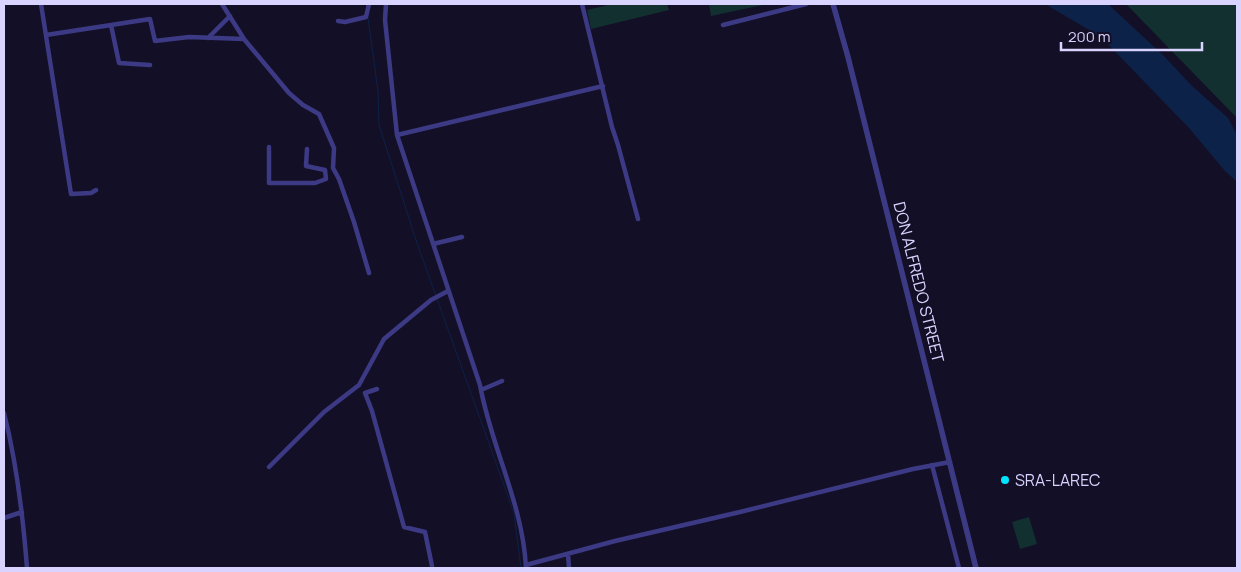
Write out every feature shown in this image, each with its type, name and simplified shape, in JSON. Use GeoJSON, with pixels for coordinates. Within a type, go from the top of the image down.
{"type":"FeatureCollection","features":[{"type":"Feature","properties":{"kind":"street"},"geometry":{"type":"LineString","coordinates":[[41,4],[71,194],[91,193],[96,190]]}},
{"type":"Feature","properties":{"kind":"street"},"geometry":{"type":"LineString","coordinates":[[222,4],[244,39],[289,93],[302,106],[320,114],[334,148],[333,168],[339,179],[361,242],[369,273]]}},
{"type":"Feature","properties":{"kind":"street"},"geometry":{"type":"LineString","coordinates":[[338,21],[345,22],[366,17],[369,4]]}},
{"type":"Feature","properties":{"kind":"street"},"geometry":{"type":"LineString","coordinates":[[386,4],[385,20],[397,135],[447,292],[481,390],[515,502],[526,567],[616,541],[950,462]]}},
{"type":"Feature","properties":{"kind":"street"},"geometry":{"type":"LineString","coordinates":[[582,4],[612,127],[638,219]]}},
{"type":"Feature","properties":{"kind":"street"},"geometry":{"type":"LineString","coordinates":[[723,25],[806,4]]}},
{"type":"Feature","properties":{"kind":"street","name":"DON ALFREDO STREET"},"geometry":{"type":"LineString","coordinates":[[833,4],[853,76],[976,568]]}},
{"type":"Feature","properties":{"kind":"street"},"geometry":{"type":"LineString","coordinates":[[208,38],[230,16]]}},
{"type":"Feature","properties":{"kind":"street"},"geometry":{"type":"LineString","coordinates":[[46,35],[150,19],[155,41],[188,37],[244,39]]}},
{"type":"Feature","properties":{"kind":"street"},"geometry":{"type":"LineString","coordinates":[[110,25],[119,63],[122,65],[150,64]]}},
{"type":"Feature","properties":{"kind":"street"},"geometry":{"type":"LineString","coordinates":[[397,135],[603,86]]}},
{"type":"Feature","properties":{"kind":"street"},"geometry":{"type":"LineString","coordinates":[[269,147],[269,183],[315,183],[326,179],[325,170],[306,166],[307,149]]}},
{"type":"Feature","properties":{"kind":"street"},"geometry":{"type":"LineString","coordinates":[[433,244],[462,237]]}},
{"type":"Feature","properties":{"kind":"street"},"geometry":{"type":"LineString","coordinates":[[269,467],[324,412],[359,385],[384,339],[435,298],[447,292]]}},
{"type":"Feature","properties":{"kind":"street"},"geometry":{"type":"LineString","coordinates":[[481,390],[502,381]]}},
{"type":"Feature","properties":{"kind":"street"},"geometry":{"type":"LineString","coordinates":[[377,389],[365,393],[372,411],[404,527],[425,532],[432,566]]}},
{"type":"Feature","properties":{"kind":"street"},"geometry":{"type":"LineString","coordinates":[[4,413],[11,442],[22,512],[27,568]]}},
{"type":"Feature","properties":{"kind":"street"},"geometry":{"type":"LineString","coordinates":[[932,465],[959,568]]}},
{"type":"Feature","properties":{"kind":"street"},"geometry":{"type":"LineString","coordinates":[[4,518],[22,512]]}},
{"type":"Feature","properties":{"kind":"street"},"geometry":{"type":"LineString","coordinates":[[568,554],[569,568]]}},
{"type":"Feature","properties":{"kind":"green space"},"geometry":{"type":"Polygon","coordinates":[[[612,4],[667,4],[669,10],[591,29],[587,10],[612,4]]]}},
{"type":"Feature","properties":{"kind":"green space"},"geometry":{"type":"Polygon","coordinates":[[[709,4],[767,4],[711,16],[709,4]]]}},
{"type":"Feature","properties":{"kind":"green space"},"geometry":{"type":"Polygon","coordinates":[[[1126,4],[1237,4],[1237,118],[1126,4]]]}},
{"type":"Feature","properties":{"kind":"green space"},"geometry":{"type":"Polygon","coordinates":[[[1029,517],[1037,544],[1020,549],[1012,522],[1029,517]]]}},
{"type":"Feature","properties":{"kind":"water"},"geometry":{"type":"Polygon","coordinates":[[[1045,4],[1108,4],[1164,56],[1191,85],[1228,118],[1237,135],[1237,182],[1225,171],[1189,128],[1101,37],[1045,4]]]}},
{"type":"Feature","properties":{"kind":"waterway"},"geometry":{"type":"LineString","coordinates":[[368,18],[378,91],[379,125],[417,243],[514,513],[521,568]]}},
{"type":"Feature","properties":{"kind":"place","name":"SRA-LAREC"},"geometry":{"type":"Point","coordinates":[1005,480]}}]}
